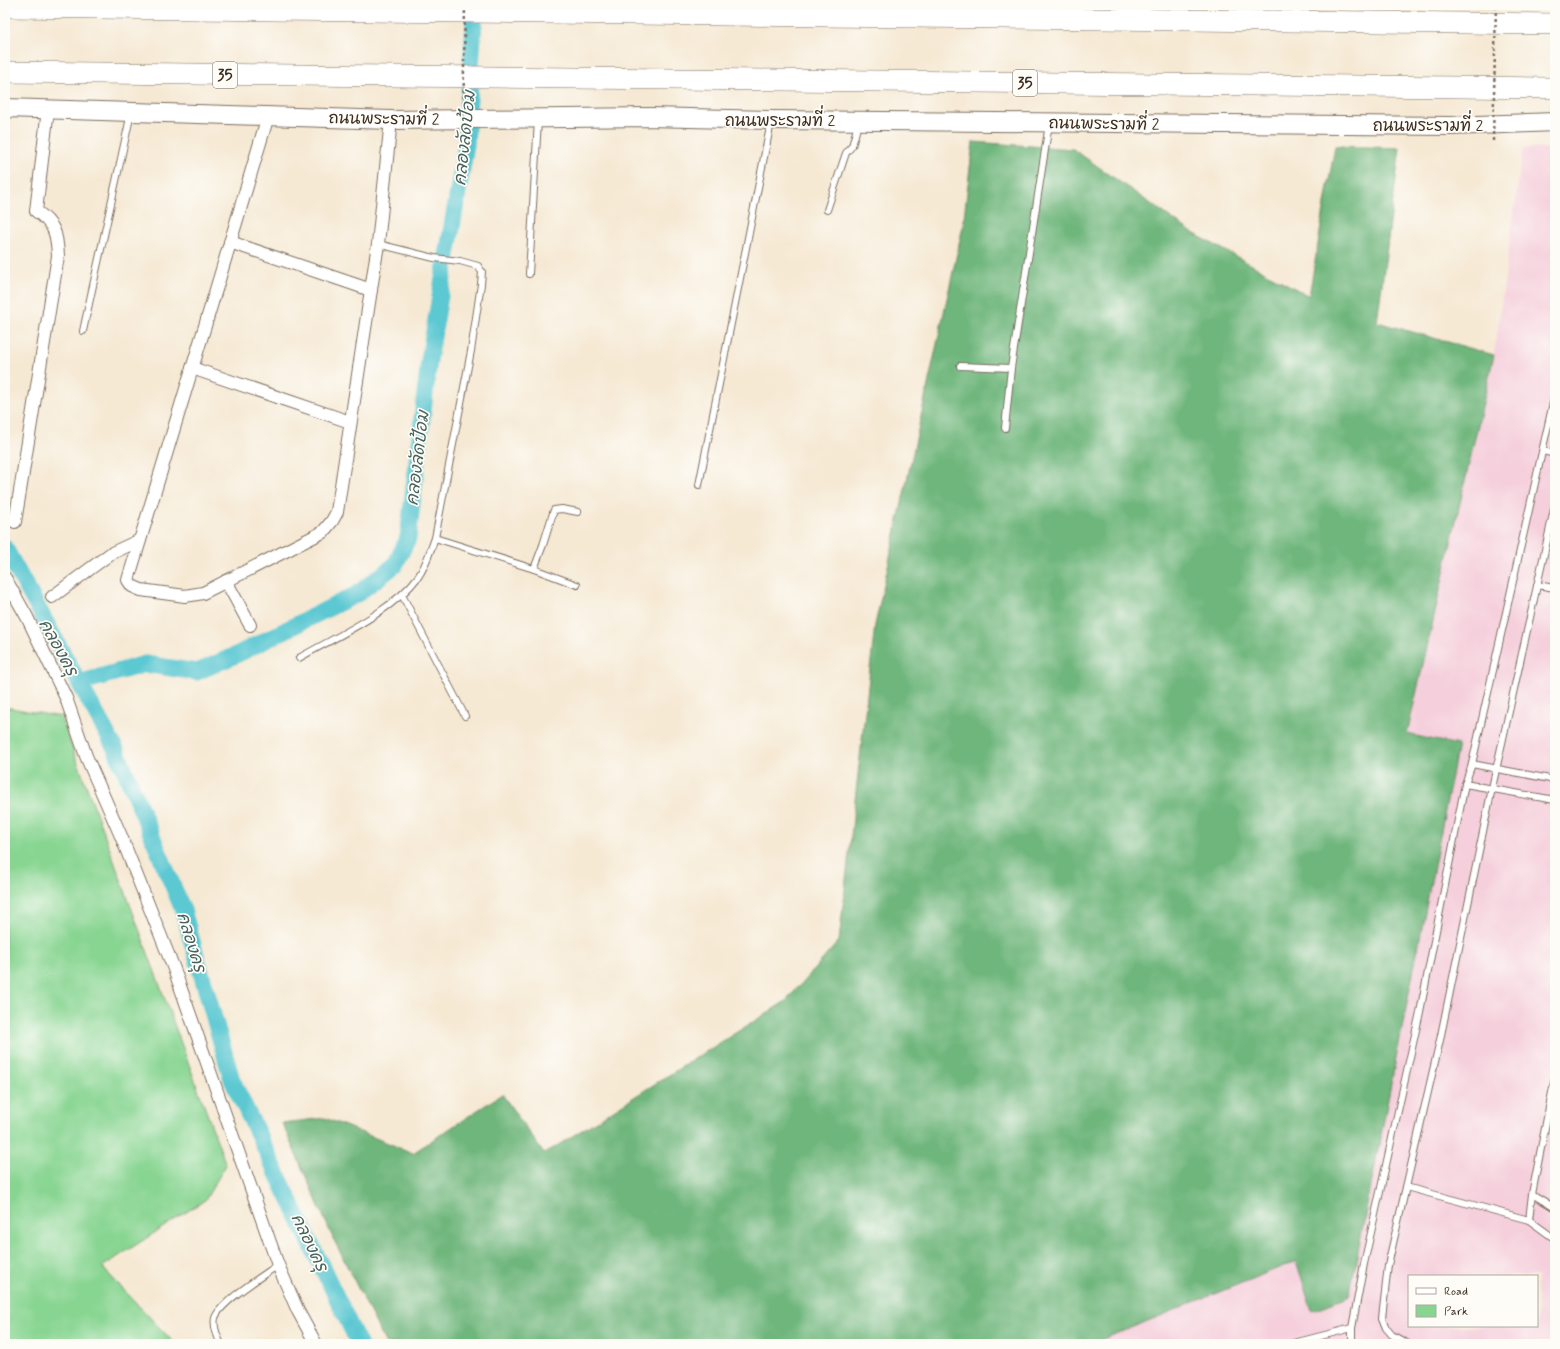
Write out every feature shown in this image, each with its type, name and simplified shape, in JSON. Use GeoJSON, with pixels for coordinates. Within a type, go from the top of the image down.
{"type":"FeatureCollection","features":[{"type":"Feature","properties":{"kind":"highway"},"geometry":{"type":"LineString","coordinates":[[320,5],[432,11]]}},
{"type":"Feature","properties":{"kind":"highway"},"geometry":{"type":"LineString","coordinates":[[5,7],[432,11],[461,8],[491,12],[1555,24]]}},
{"type":"Feature","properties":{"kind":"highway","name":"35"},"geometry":{"type":"LineString","coordinates":[[5,72],[1555,88]]}},
{"type":"Feature","properties":{"kind":"main road","name":"ถนนพระรามที่ 2"},"geometry":{"type":"LineString","coordinates":[[5,108],[391,120],[650,118],[1450,126],[1555,122]]}},
{"type":"Feature","properties":{"kind":"street"},"geometry":{"type":"LineString","coordinates":[[14,522],[58,256],[54,228],[46,218],[36,211],[48,109]]}},
{"type":"Feature","properties":{"kind":"street"},"geometry":{"type":"LineString","coordinates":[[268,116],[128,580],[132,586],[141,590],[185,596],[203,593],[324,532],[332,521],[336,512],[378,244],[391,120]]}},
{"type":"Feature","properties":{"kind":"street"},"geometry":{"type":"LineString","coordinates":[[230,242],[371,290]]}},
{"type":"Feature","properties":{"kind":"street"},"geometry":{"type":"LineString","coordinates":[[192,368],[350,422]]}},
{"type":"Feature","properties":{"kind":"street"},"geometry":{"type":"LineString","coordinates":[[52,597],[110,554],[140,540]]}},
{"type":"Feature","properties":{"kind":"street"},"geometry":{"type":"LineString","coordinates":[[5,578],[27,617],[66,698],[86,756],[121,836],[174,969],[278,1265],[298,1311],[316,1344]]}},
{"type":"Feature","properties":{"kind":"street"},"geometry":{"type":"LineString","coordinates":[[226,581],[250,625]]}},
{"type":"Feature","properties":{"kind":"lane"},"geometry":{"type":"LineString","coordinates":[[83,331],[132,112]]}},
{"type":"Feature","properties":{"kind":"lane"},"geometry":{"type":"LineString","coordinates":[[529,274],[538,119]]}},
{"type":"Feature","properties":{"kind":"lane"},"geometry":{"type":"LineString","coordinates":[[699,485],[771,120]]}},
{"type":"Feature","properties":{"kind":"lane"},"geometry":{"type":"LineString","coordinates":[[827,210],[846,153],[852,146],[859,120]]}},
{"type":"Feature","properties":{"kind":"lane"},"geometry":{"type":"LineString","coordinates":[[1005,428],[1011,368],[1049,123]]}},
{"type":"Feature","properties":{"kind":"lane"},"geometry":{"type":"LineString","coordinates":[[299,658],[378,612],[402,595],[418,576],[427,560],[435,538],[472,351],[482,272],[478,266],[460,261],[434,258],[378,244]]}},
{"type":"Feature","properties":{"kind":"lane"},"geometry":{"type":"LineString","coordinates":[[960,366],[1011,368]]}},
{"type":"Feature","properties":{"kind":"lane"},"geometry":{"type":"LineString","coordinates":[[1352,1344],[1352,1328],[1364,1264],[1420,1012],[1465,784],[1472,764],[1555,394]]}},
{"type":"Feature","properties":{"kind":"lane"},"geometry":{"type":"LineString","coordinates":[[1543,451],[1555,454]]}},
{"type":"Feature","properties":{"kind":"lane"},"geometry":{"type":"LineString","coordinates":[[1408,1344],[1392,1335],[1386,1328],[1382,1318],[1388,1265],[1440,1040],[1492,788],[1555,505]]}},
{"type":"Feature","properties":{"kind":"lane"},"geometry":{"type":"LineString","coordinates":[[534,569],[554,510],[562,509],[578,512]]}},
{"type":"Feature","properties":{"kind":"lane"},"geometry":{"type":"LineString","coordinates":[[435,538],[534,569],[577,585]]}},
{"type":"Feature","properties":{"kind":"lane"},"geometry":{"type":"LineString","coordinates":[[1537,585],[1555,588]]}},
{"type":"Feature","properties":{"kind":"lane"},"geometry":{"type":"LineString","coordinates":[[402,595],[465,716]]}},
{"type":"Feature","properties":{"kind":"lane"},"geometry":{"type":"LineString","coordinates":[[1472,764],[1555,780]]}},
{"type":"Feature","properties":{"kind":"lane"},"geometry":{"type":"LineString","coordinates":[[1465,784],[1555,800]]}},
{"type":"Feature","properties":{"kind":"lane"},"geometry":{"type":"LineString","coordinates":[[1529,1220],[1532,1194],[1555,1077]]}},
{"type":"Feature","properties":{"kind":"lane"},"geometry":{"type":"LineString","coordinates":[[1406,1187],[1529,1220],[1555,1239]]}},
{"type":"Feature","properties":{"kind":"lane"},"geometry":{"type":"LineString","coordinates":[[1532,1194],[1555,1208]]}},
{"type":"Feature","properties":{"kind":"lane"},"geometry":{"type":"LineString","coordinates":[[222,1344],[216,1334],[215,1318],[225,1303],[278,1265]]}},
{"type":"Feature","properties":{"kind":"lane"},"geometry":{"type":"LineString","coordinates":[[1290,1344],[1352,1328]]}},
{"type":"Feature","properties":{"kind":"path"},"geometry":{"type":"LineString","coordinates":[[1494,141],[1496,5]]}},
{"type":"Feature","properties":{"kind":"path"},"geometry":{"type":"LineString","coordinates":[[461,8],[463,128]]}},
{"type":"Feature","properties":{"kind":"shaded area"},"geometry":{"type":"Polygon","coordinates":[[[1523,148],[1555,148],[1555,1344],[1091,1344],[1296,1261],[1458,745],[1407,734],[1494,355],[1523,148]]]}},
{"type":"Feature","properties":{"kind":"green space"},"geometry":{"type":"Polygon","coordinates":[[[973,142],[1073,149],[1191,232],[1309,296],[1335,146],[1400,148],[1377,322],[1494,355],[1407,734],[1458,745],[1349,1297],[1312,1310],[1296,1261],[1091,1344],[386,1344],[333,1238],[282,1123],[325,1118],[413,1153],[502,1094],[544,1154],[786,1001],[839,941],[875,625],[963,226],[973,142]]]}},
{"type":"Feature","properties":{"kind":"green space"},"geometry":{"type":"Polygon","coordinates":[[[5,707],[61,717],[226,1165],[205,1200],[102,1267],[175,1344],[5,1344],[5,707]]]}},
{"type":"Feature","properties":{"kind":"waterway","name":"คลองลัดป้อม"},"geometry":{"type":"LineString","coordinates":[[79,683],[145,664],[197,672],[238,654],[357,594],[395,565],[408,538],[429,360],[466,145],[475,5]]}},
{"type":"Feature","properties":{"kind":"waterway","name":"คลองครุ"},"geometry":{"type":"LineString","coordinates":[[5,548],[116,750],[183,910],[232,1080],[359,1344]]}}]}
